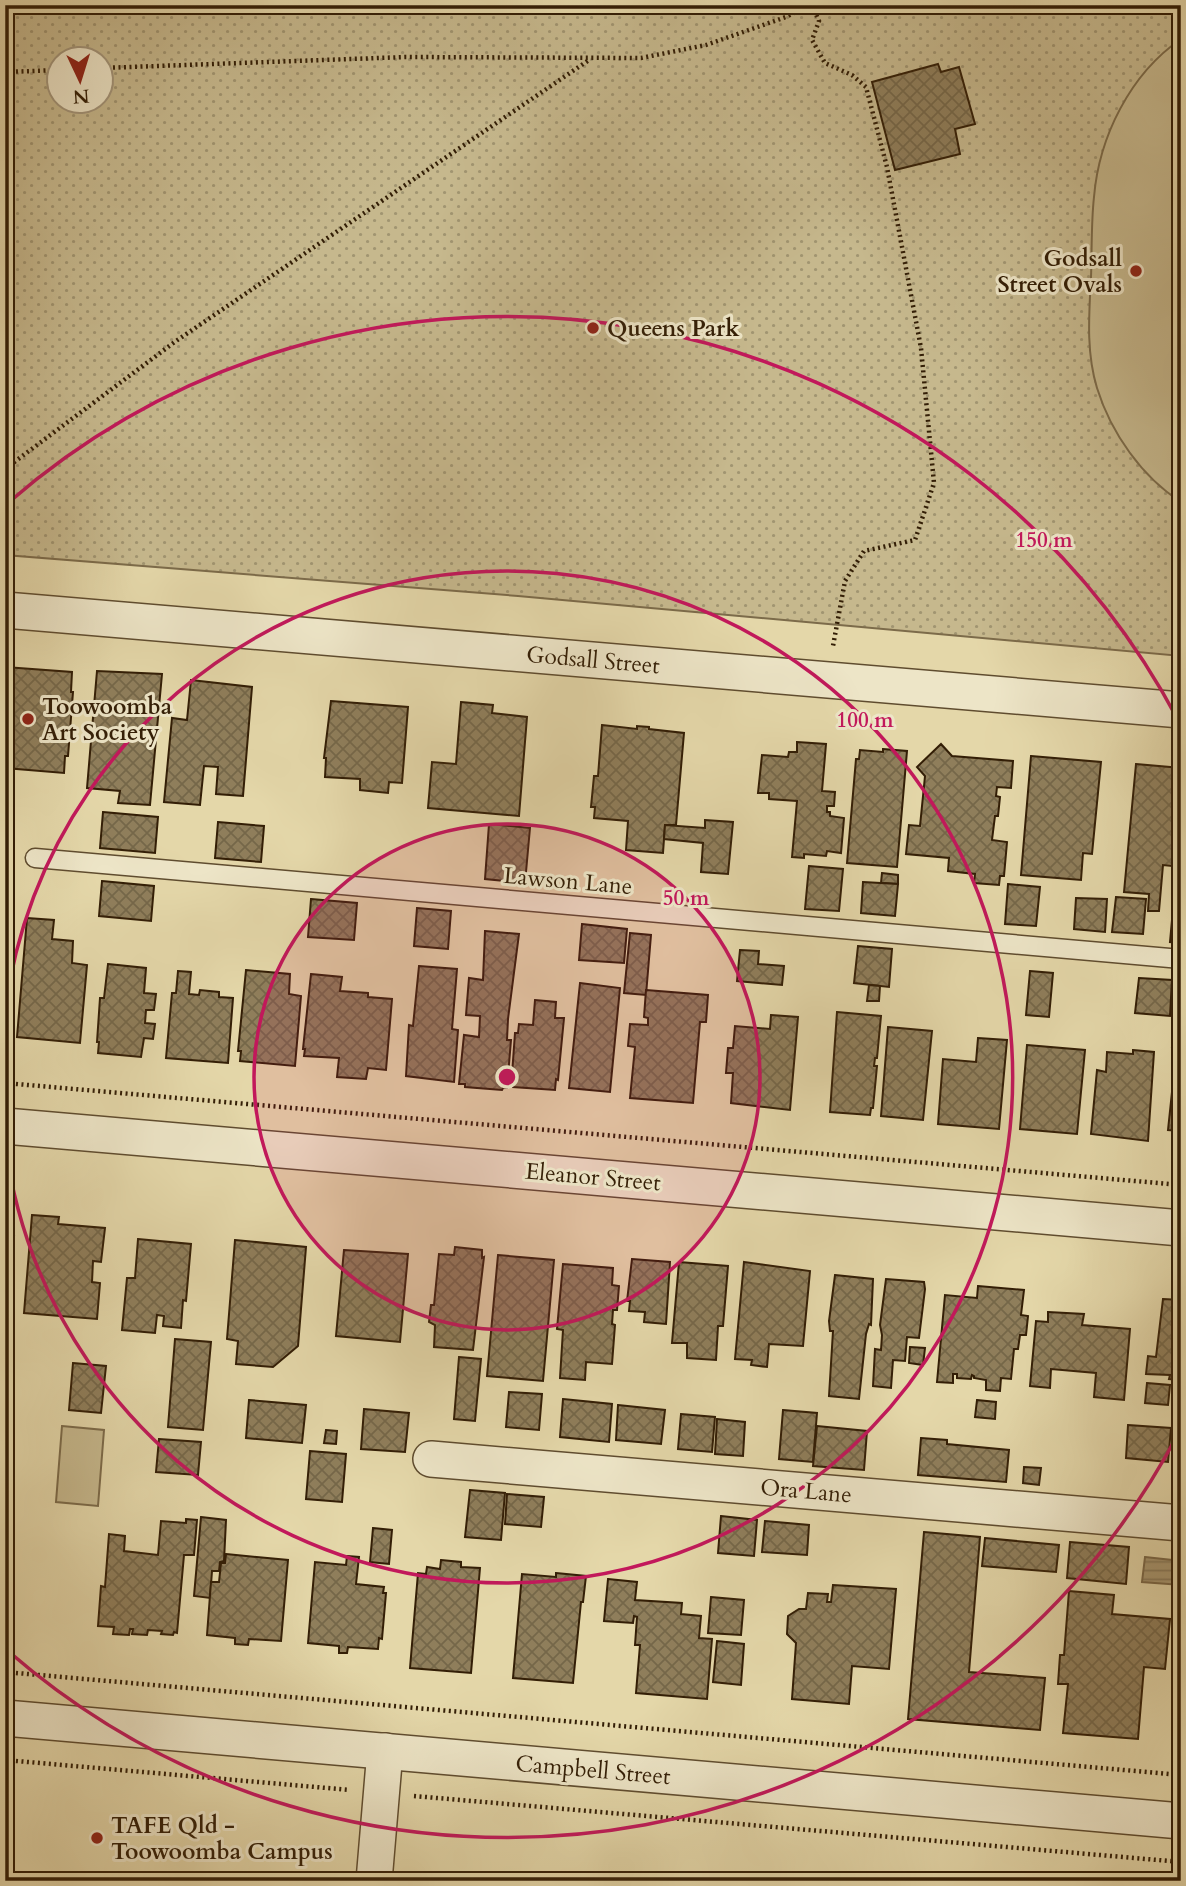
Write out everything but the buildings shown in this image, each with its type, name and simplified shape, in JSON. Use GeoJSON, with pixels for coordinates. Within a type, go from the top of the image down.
{"type":"FeatureCollection","features":[{"type":"Feature","properties":{"kind":"street","name":"Godsall Street"},"geometry":{"type":"LineString","coordinates":[[5,610],[1181,710]]}},
{"type":"Feature","properties":{"kind":"street","name":"Eleanor Street"},"geometry":{"type":"LineString","coordinates":[[5,1126],[1181,1228]]}},
{"type":"Feature","properties":{"kind":"street","name":"Ora Lane"},"geometry":{"type":"LineString","coordinates":[[431,1459],[1181,1523]]}},
{"type":"Feature","properties":{"kind":"street","name":"Campbell Street"},"geometry":{"type":"LineString","coordinates":[[5,1718],[1181,1821]]}},
{"type":"Feature","properties":{"kind":"street"},"geometry":{"type":"LineString","coordinates":[[374,1881],[385,1751]]}},
{"type":"Feature","properties":{"kind":"lane","name":"Lawson Lane"},"geometry":{"type":"LineString","coordinates":[[34,859],[1181,959]]}},
{"type":"Feature","properties":{"kind":"path"},"geometry":{"type":"LineString","coordinates":[[116,67],[406,57],[589,60],[641,58],[706,46],[786,17],[810,5],[819,21],[811,40],[825,63],[852,75],[866,87],[887,167],[921,348],[934,484],[915,540],[864,551],[845,581],[827,679]]}},
{"type":"Feature","properties":{"kind":"path"},"geometry":{"type":"LineString","coordinates":[[5,469],[176,341],[589,60]]}},
{"type":"Feature","properties":{"kind":"path"},"geometry":{"type":"LineString","coordinates":[[5,72],[46,71]]}},
{"type":"Feature","properties":{"kind":"path"},"geometry":{"type":"LineString","coordinates":[[5,1083],[1181,1185]]}},
{"type":"Feature","properties":{"kind":"path"},"geometry":{"type":"LineString","coordinates":[[5,1672],[1181,1775]]}},
{"type":"Feature","properties":{"kind":"path"},"geometry":{"type":"LineString","coordinates":[[5,1760],[1181,1862]]}},
{"type":"Feature","properties":{"kind":"shaded area","name":"Queens Park"},"geometry":{"type":"Polygon","coordinates":[[[5,5],[1181,5],[1181,656],[518,596],[5,555],[5,5]]]}},
{"type":"Feature","properties":{"kind":"shaded area","name":"Godsall Street Ovals"},"geometry":{"type":"Polygon","coordinates":[[[1181,39],[1181,502],[1153,480],[1119,437],[1097,388],[1090,347],[1089,319],[1093,207],[1097,174],[1110,130],[1132,89],[1163,53],[1181,39]]]}},
{"type":"Feature","properties":{"kind":"shaded area"},"geometry":{"type":"Polygon","coordinates":[[[62,1426],[104,1430],[98,1506],[56,1502],[62,1426]]]}},
{"type":"Feature","properties":{"kind":"shaded area"},"geometry":{"type":"Polygon","coordinates":[[[1145,1557],[1181,1561],[1181,1585],[1142,1582],[1145,1557]]]}},
{"type":"Feature","properties":{"kind":"place","name":"Godsall Street Ovals"},"geometry":{"type":"Point","coordinates":[1136,271]}},
{"type":"Feature","properties":{"kind":"place","name":"Queens Park"},"geometry":{"type":"Point","coordinates":[593,328]}},
{"type":"Feature","properties":{"kind":"place","name":"Toowoomba Art Society"},"geometry":{"type":"Point","coordinates":[28,719]}},
{"type":"Feature","properties":{"kind":"place","name":"TAFE Qld - Toowoomba Campus"},"geometry":{"type":"Point","coordinates":[97,1838]}}]}
